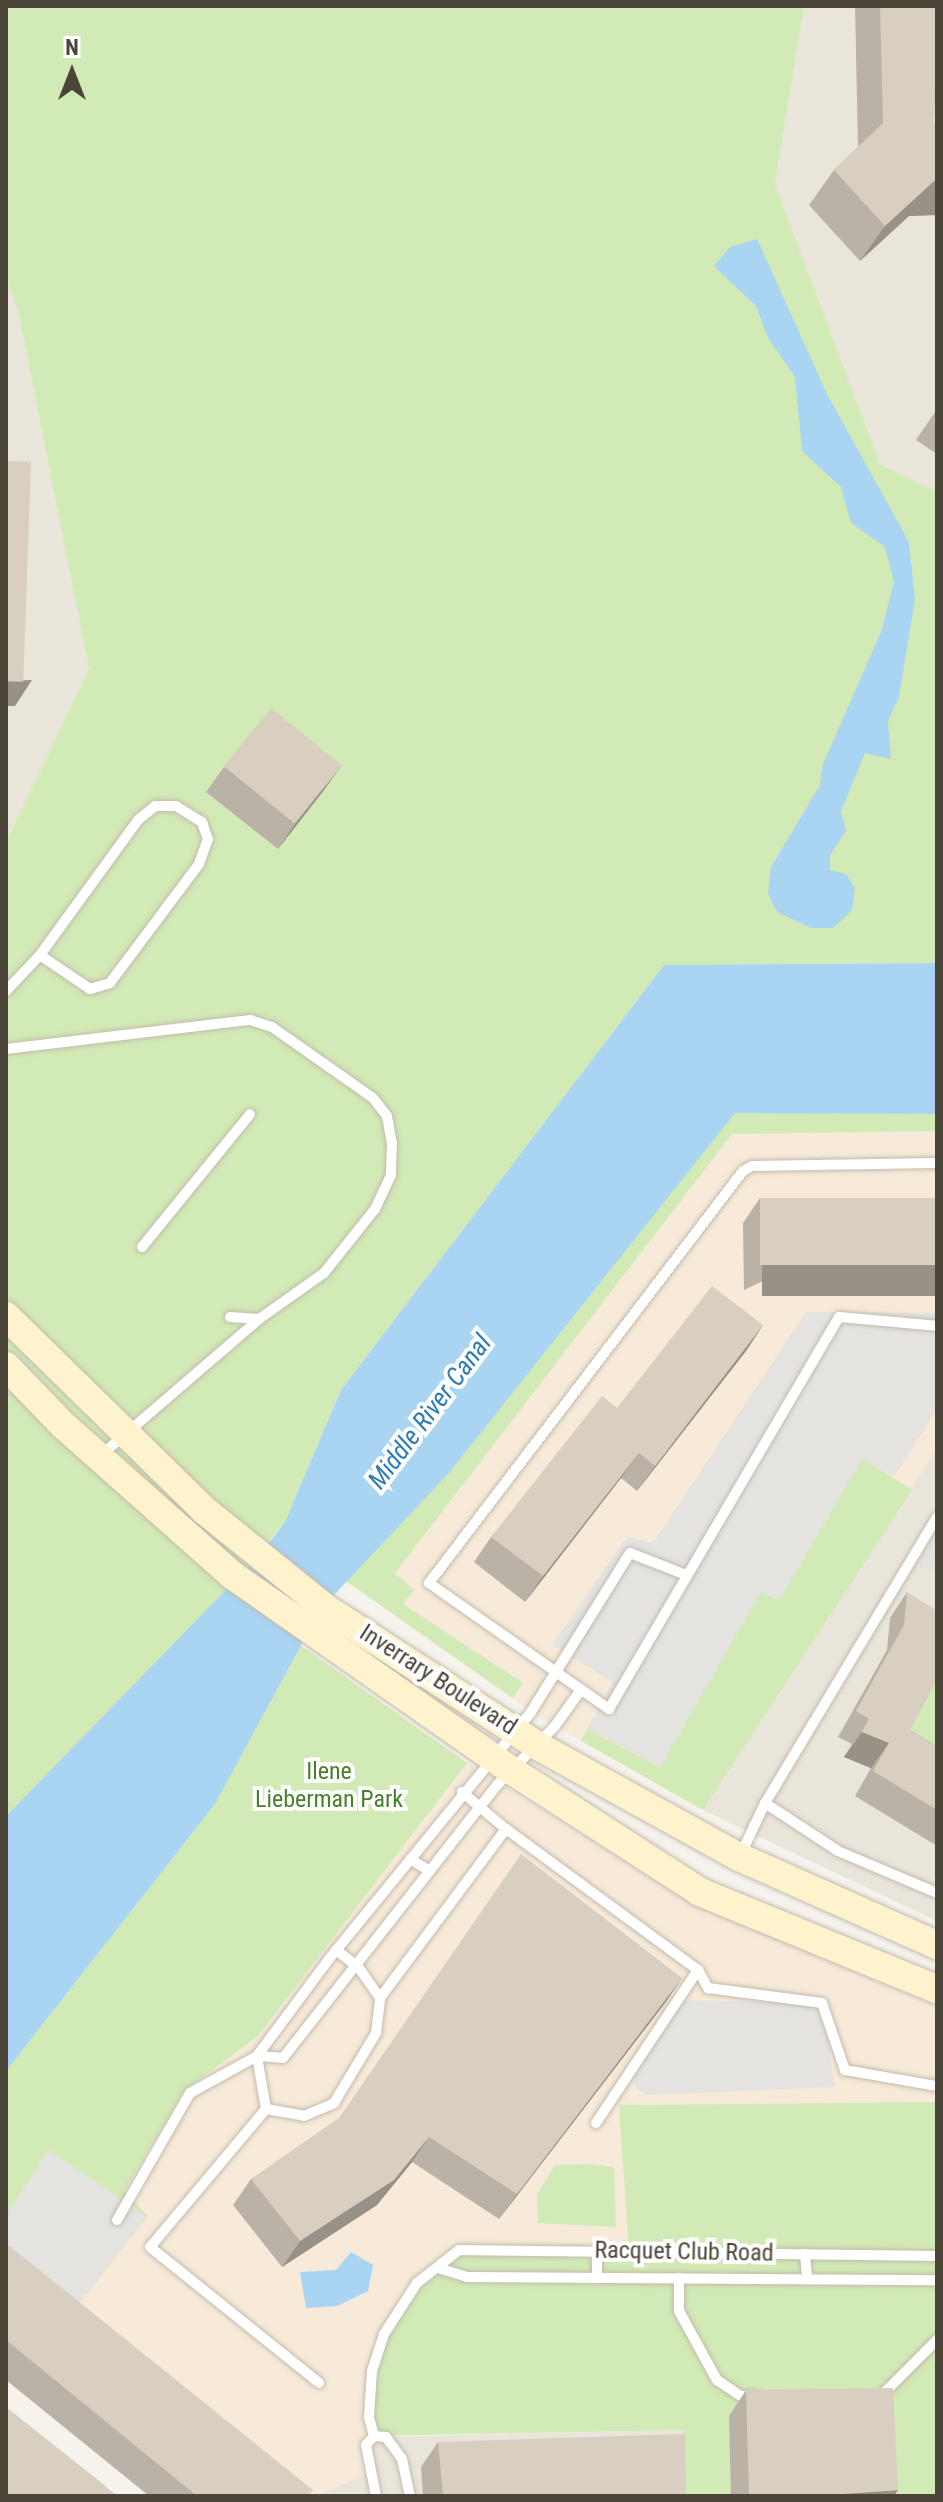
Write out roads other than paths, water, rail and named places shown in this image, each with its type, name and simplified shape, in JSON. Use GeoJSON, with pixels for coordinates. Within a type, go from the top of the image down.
{"type":"FeatureCollection","features":[{"type":"Feature","properties":{"kind":"street","name":"Inverrary Boulevard"},"geometry":{"type":"LineString","coordinates":[[6,1316],[251,1549],[324,1607],[526,1738],[739,1857],[937,1945]]}},
{"type":"Feature","properties":{"kind":"street","name":"Inverrary Boulevard"},"geometry":{"type":"LineString","coordinates":[[6,1366],[99,1457],[232,1575],[310,1633],[501,1763],[700,1892],[937,1989]]}},
{"type":"Feature","properties":{"kind":"lane"},"geometry":{"type":"LineString","coordinates":[[6,991],[40,955],[138,820],[155,806],[176,806],[202,822],[208,839],[199,864],[110,983],[90,989],[40,955]]}},
{"type":"Feature","properties":{"kind":"lane"},"geometry":{"type":"LineString","coordinates":[[6,1049],[250,1020],[272,1027],[373,1098],[387,1116],[392,1143],[391,1175],[375,1209],[324,1273],[259,1319],[124,1431],[99,1457]]}},
{"type":"Feature","properties":{"kind":"lane"},"geometry":{"type":"LineString","coordinates":[[142,1247],[250,1114]]}},
{"type":"Feature","properties":{"kind":"lane"},"geometry":{"type":"LineString","coordinates":[[937,1163],[752,1166],[743,1171],[429,1583],[609,1709],[839,1317],[937,1326]]}},
{"type":"Feature","properties":{"kind":"lane"},"geometry":{"type":"LineString","coordinates":[[230,1317],[259,1319]]}},
{"type":"Feature","properties":{"kind":"lane"},"geometry":{"type":"LineString","coordinates":[[739,1857],[765,1803],[933,1531],[937,1517]]}},
{"type":"Feature","properties":{"kind":"lane"},"geometry":{"type":"LineString","coordinates":[[257,2056],[283,2058],[358,1967],[480,1807],[501,1763],[526,1738],[555,1674],[630,1553],[686,1575]]}},
{"type":"Feature","properties":{"kind":"lane"},"geometry":{"type":"LineString","coordinates":[[117,2220],[190,2093],[257,2056],[336,1950],[462,1792],[501,1763],[580,1691]]}},
{"type":"Feature","properties":{"kind":"lane"},"geometry":{"type":"LineString","coordinates":[[462,1792],[506,1829],[698,1970],[708,1988],[822,2003],[845,2070],[937,2086]]}},
{"type":"Feature","properties":{"kind":"lane"},"geometry":{"type":"LineString","coordinates":[[765,1803],[838,1851],[937,1893]]}},
{"type":"Feature","properties":{"kind":"lane"},"geometry":{"type":"LineString","coordinates":[[266,2109],[304,2116],[334,2103],[376,2033],[380,1998],[506,1829]]}},
{"type":"Feature","properties":{"kind":"lane"},"geometry":{"type":"LineString","coordinates":[[410,1859],[430,1871]]}},
{"type":"Feature","properties":{"kind":"lane"},"geometry":{"type":"LineString","coordinates":[[336,1950],[358,1967],[380,1998]]}},
{"type":"Feature","properties":{"kind":"lane"},"geometry":{"type":"LineString","coordinates":[[596,2123],[698,1970]]}},
{"type":"Feature","properties":{"kind":"lane"},"geometry":{"type":"LineString","coordinates":[[257,2056],[266,2109],[150,2247],[319,2383]]}},
{"type":"Feature","properties":{"kind":"lane","name":"Racquet Club Road"},"geometry":{"type":"LineString","coordinates":[[376,2496],[366,2445],[374,2436],[369,2417],[372,2371],[384,2334],[417,2283],[459,2250],[937,2256]]}},
{"type":"Feature","properties":{"kind":"lane"},"geometry":{"type":"LineString","coordinates":[[597,2251],[597,2278]]}},
{"type":"Feature","properties":{"kind":"lane"},"geometry":{"type":"LineString","coordinates":[[805,2254],[807,2279]]}},
{"type":"Feature","properties":{"kind":"lane","name":"Racquet Club Road"},"geometry":{"type":"LineString","coordinates":[[438,2268],[467,2277],[937,2280]]}},
{"type":"Feature","properties":{"kind":"lane"},"geometry":{"type":"LineString","coordinates":[[679,2278],[679,2311],[717,2380],[741,2396],[771,2397]]}},
{"type":"Feature","properties":{"kind":"lane"},"geometry":{"type":"LineString","coordinates":[[876,2401],[937,2340]]}},
{"type":"Feature","properties":{"kind":"lane"},"geometry":{"type":"LineString","coordinates":[[374,2436],[386,2437],[402,2459],[410,2496]]}},
{"type":"Feature","properties":{"kind":"water"},"geometry":{"type":"Polygon","coordinates":[[[757,239],[827,394],[909,542],[915,599],[899,697],[888,721],[891,759],[865,753],[841,811],[846,831],[830,855],[830,870],[846,874],[855,888],[852,910],[833,928],[811,928],[777,912],[768,894],[771,867],[820,785],[823,764],[881,632],[894,582],[885,547],[851,523],[841,487],[802,451],[795,377],[768,338],[756,306],[714,266],[730,247],[757,239]]]}},
{"type":"Feature","properties":{"kind":"water","name":"Middle River Canal"},"geometry":{"type":"Polygon","coordinates":[[[937,963],[937,1114],[735,1113],[448,1474],[320,1610],[215,1804],[6,2071],[6,1816],[257,1558],[285,1522],[341,1390],[664,965],[937,963]]]}},
{"type":"Feature","properties":{"kind":"water"},"geometry":{"type":"Polygon","coordinates":[[[351,2252],[373,2265],[368,2291],[337,2306],[306,2308],[300,2272],[336,2270],[351,2252]]]}},
{"type":"Feature","properties":{"kind":"park label","name":"Ilene Lieberman Park"},"geometry":{"type":"Point","coordinates":[329,1786]}}]}
